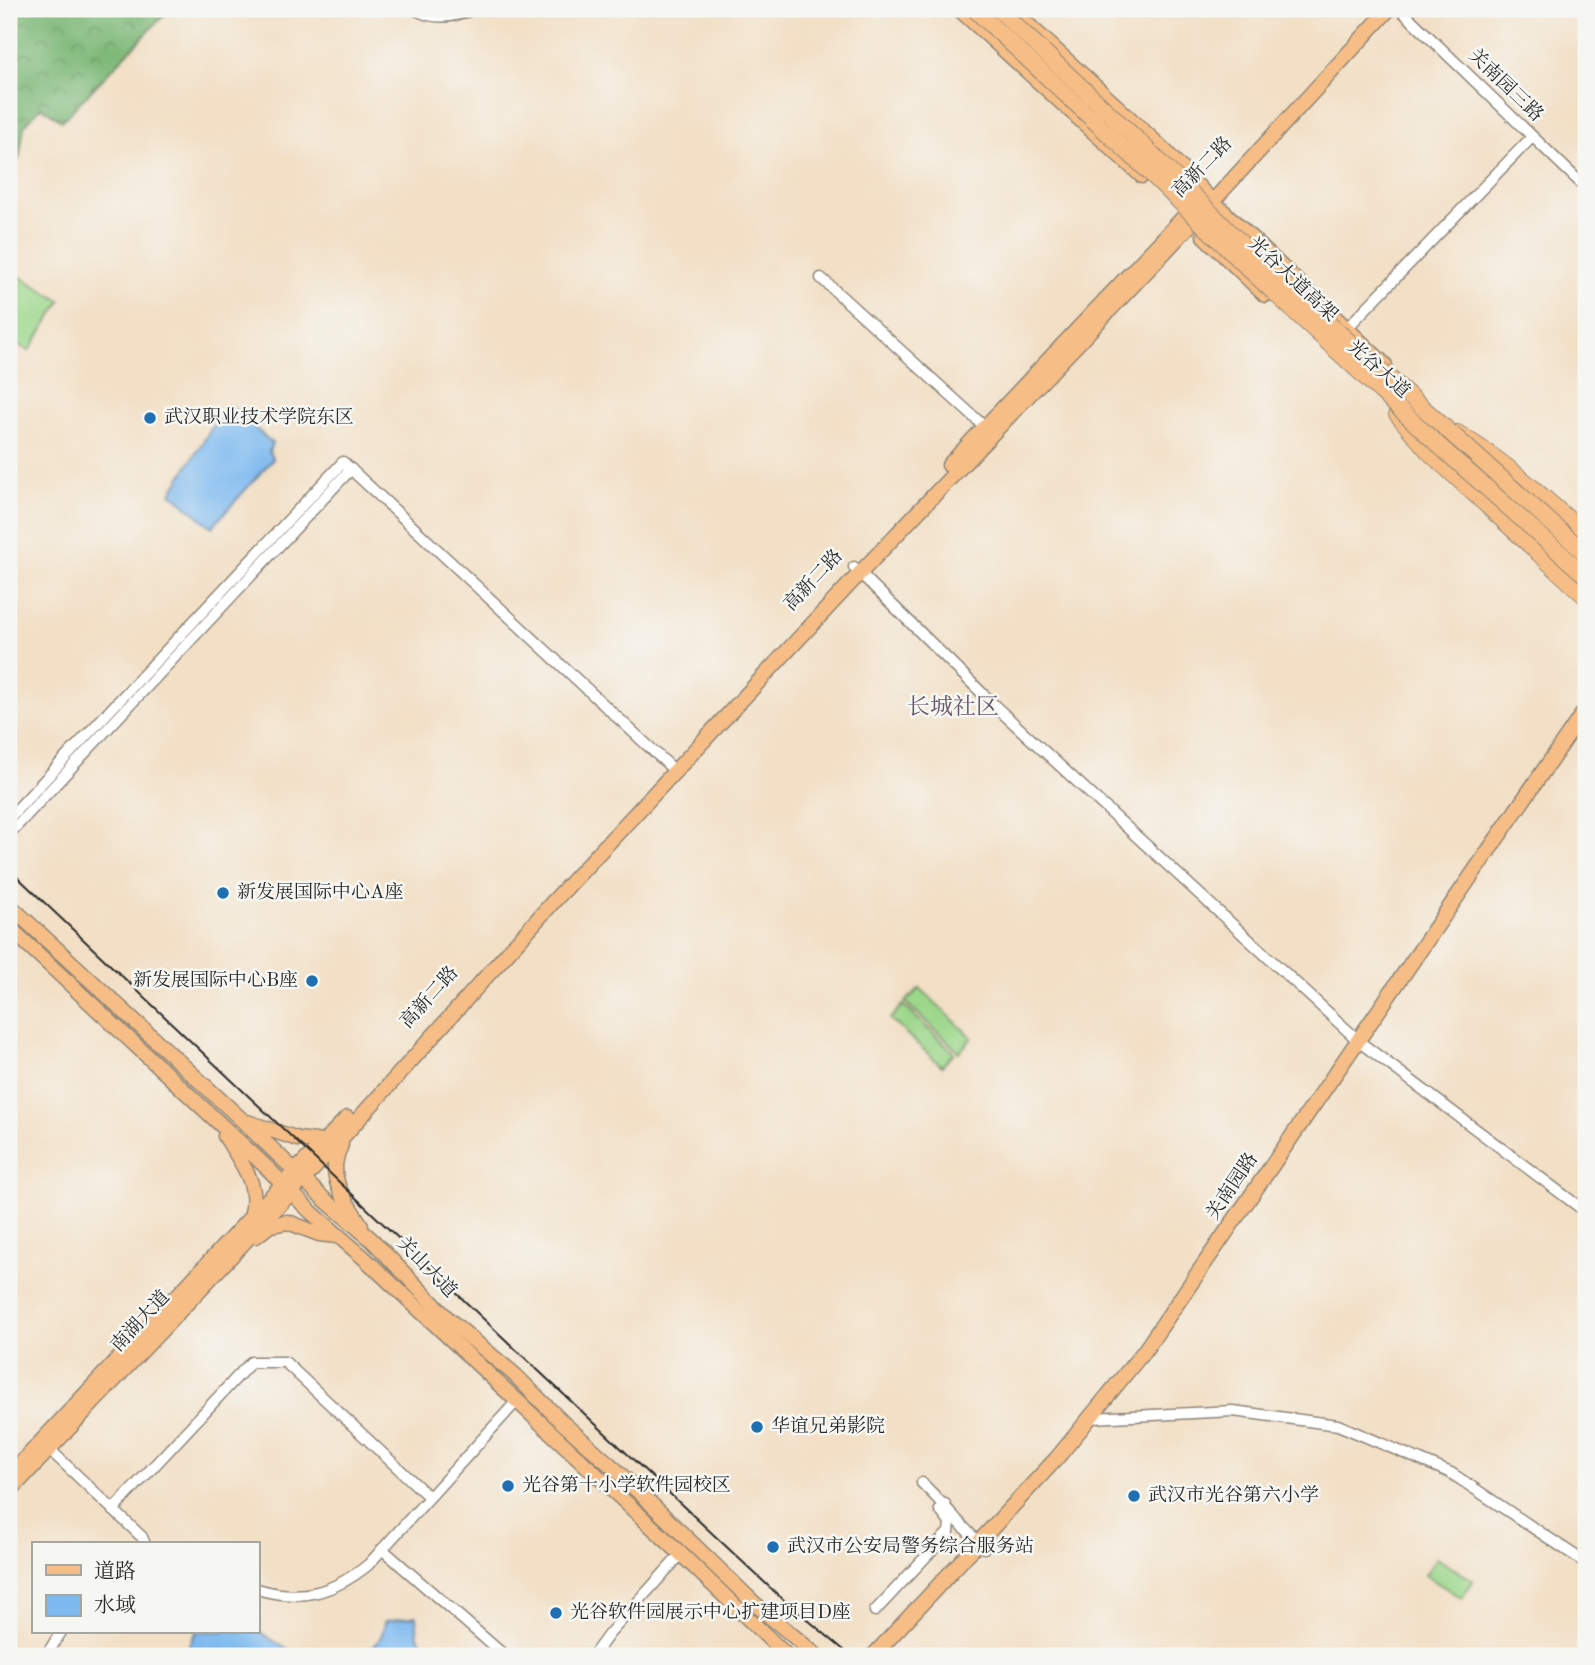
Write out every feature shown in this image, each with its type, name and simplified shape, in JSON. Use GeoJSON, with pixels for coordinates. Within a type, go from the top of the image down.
{"type":"FeatureCollection","features":[{"type":"Feature","properties":{"kind":"highway","name":"光谷大道高架"},"geometry":{"type":"LineString","coordinates":[[974,9],[1446,452],[1586,576]]}},
{"type":"Feature","properties":{"kind":"highway","name":"光谷大道高架"},"geometry":{"type":"LineString","coordinates":[[998,9],[1141,143],[1260,262],[1586,556]]}},
{"type":"Feature","properties":{"kind":"highway"},"geometry":{"type":"LineString","coordinates":[[1395,412],[1429,452],[1586,597]]}},
{"type":"Feature","properties":{"kind":"highway"},"geometry":{"type":"LineString","coordinates":[[1453,431],[1486,450],[1586,535]]}},
{"type":"Feature","properties":{"kind":"main road","name":"光谷大道"},"geometry":{"type":"LineString","coordinates":[[960,9],[1188,219],[1220,253],[1586,589]]}},
{"type":"Feature","properties":{"kind":"main road","name":"光谷大道"},"geometry":{"type":"LineString","coordinates":[[1011,9],[1165,151],[1209,199],[1586,556]]}},
{"type":"Feature","properties":{"kind":"main road","name":"高新二路"},"geometry":{"type":"LineString","coordinates":[[1209,199],[1378,9]]}},
{"type":"Feature","properties":{"kind":"main road","name":"高新二路"},"geometry":{"type":"LineString","coordinates":[[857,570],[985,427],[1209,199],[1389,9]]}},
{"type":"Feature","properties":{"kind":"main road","name":"高新二路"},"geometry":{"type":"LineString","coordinates":[[299,1175],[323,1142],[672,767],[857,570],[1172,244],[1188,219]]}},
{"type":"Feature","properties":{"kind":"main road"},"geometry":{"type":"LineString","coordinates":[[1172,244],[1194,237],[1220,253]]}},
{"type":"Feature","properties":{"kind":"main road","name":"关南园路"},"geometry":{"type":"LineString","coordinates":[[873,1656],[1063,1463],[1095,1418],[1149,1353],[1586,709]]}},
{"type":"Feature","properties":{"kind":"main road","name":"关南园路"},"geometry":{"type":"LineString","coordinates":[[1359,1041],[1586,721]]}},
{"type":"Feature","properties":{"kind":"main road","name":"高新二路"},"geometry":{"type":"LineString","coordinates":[[299,1175],[349,1129],[672,767]]}},
{"type":"Feature","properties":{"kind":"main road","name":"关山大道"},"geometry":{"type":"LineString","coordinates":[[9,905],[372,1240],[434,1305],[515,1375],[754,1603],[817,1656]]}},
{"type":"Feature","properties":{"kind":"main road","name":"关山大道"},"geometry":{"type":"LineString","coordinates":[[9,928],[337,1236],[383,1275],[787,1656]]}},
{"type":"Feature","properties":{"kind":"main road"},"geometry":{"type":"LineString","coordinates":[[242,1120],[298,1139],[323,1142]]}},
{"type":"Feature","properties":{"kind":"main road"},"geometry":{"type":"LineString","coordinates":[[217,1122],[250,1179],[255,1203],[250,1217]]}},
{"type":"Feature","properties":{"kind":"main road"},"geometry":{"type":"LineString","coordinates":[[349,1129],[335,1156],[334,1175],[342,1197],[372,1240]]}},
{"type":"Feature","properties":{"kind":"main road","name":"南湖大道"},"geometry":{"type":"LineString","coordinates":[[9,1492],[213,1273],[299,1175]]}},
{"type":"Feature","properties":{"kind":"main road","name":"南湖大道"},"geometry":{"type":"LineString","coordinates":[[9,1476],[250,1217],[287,1188]]}},
{"type":"Feature","properties":{"kind":"main road"},"geometry":{"type":"LineString","coordinates":[[213,1273],[262,1231],[278,1223],[288,1222],[319,1234],[337,1236]]}},
{"type":"Feature","properties":{"kind":"main road","name":"关南园路"},"geometry":{"type":"LineString","coordinates":[[883,1656],[982,1545]]}},
{"type":"Feature","properties":{"kind":"street"},"geometry":{"type":"LineString","coordinates":[[414,9],[437,17],[458,16],[474,9]]}},
{"type":"Feature","properties":{"kind":"street","name":"关南园三路"},"geometry":{"type":"LineString","coordinates":[[1400,9],[1586,188]]}},
{"type":"Feature","properties":{"kind":"street"},"geometry":{"type":"LineString","coordinates":[[1347,328],[1532,137]]}},
{"type":"Feature","properties":{"kind":"street"},"geometry":{"type":"LineString","coordinates":[[821,278],[985,427]]}},
{"type":"Feature","properties":{"kind":"street"},"geometry":{"type":"LineString","coordinates":[[346,465],[672,767]]}},
{"type":"Feature","properties":{"kind":"street"},"geometry":{"type":"LineString","coordinates":[[9,818],[346,465]]}},
{"type":"Feature","properties":{"kind":"street"},"geometry":{"type":"LineString","coordinates":[[9,834],[346,465]]}},
{"type":"Feature","properties":{"kind":"street"},"geometry":{"type":"LineString","coordinates":[[857,570],[995,706],[1359,1041],[1586,1212]]}},
{"type":"Feature","properties":{"kind":"street"},"geometry":{"type":"LineString","coordinates":[[113,1510],[251,1362],[285,1362],[429,1497]]}},
{"type":"Feature","properties":{"kind":"street"},"geometry":{"type":"LineString","coordinates":[[259,1589],[290,1595],[330,1590],[355,1575],[516,1402]]}},
{"type":"Feature","properties":{"kind":"street"},"geometry":{"type":"LineString","coordinates":[[1095,1418],[1233,1412],[1338,1425],[1451,1472],[1586,1563]]}},
{"type":"Feature","properties":{"kind":"street"},"geometry":{"type":"LineString","coordinates":[[48,1449],[142,1537],[144,1542]]}},
{"type":"Feature","properties":{"kind":"street"},"geometry":{"type":"LineString","coordinates":[[922,1483],[982,1545]]}},
{"type":"Feature","properties":{"kind":"street"},"geometry":{"type":"LineString","coordinates":[[875,1611],[949,1532],[950,1522],[940,1510],[945,1504]]}},
{"type":"Feature","properties":{"kind":"street"},"geometry":{"type":"LineString","coordinates":[[382,1549],[505,1656]]}},
{"type":"Feature","properties":{"kind":"street"},"geometry":{"type":"LineString","coordinates":[[593,1656],[609,1634],[681,1554]]}},
{"type":"Feature","properties":{"kind":"street"},"geometry":{"type":"LineString","coordinates":[[46,1656],[60,1634]]}},
{"type":"Feature","properties":{"kind":"green space"},"geometry":{"type":"Polygon","coordinates":[[[9,9],[170,9],[62,121],[41,107],[24,126],[19,159],[9,169],[9,9]]]}},
{"type":"Feature","properties":{"kind":"green space"},"geometry":{"type":"Polygon","coordinates":[[[19,276],[61,301],[29,351],[9,339],[9,292],[19,276]]]}},
{"type":"Feature","properties":{"kind":"green space"},"geometry":{"type":"Polygon","coordinates":[[[920,988],[972,1038],[959,1052],[905,1002],[920,988]]]}},
{"type":"Feature","properties":{"kind":"green space"},"geometry":{"type":"Polygon","coordinates":[[[903,1005],[954,1053],[942,1066],[890,1019],[903,1005]]]}},
{"type":"Feature","properties":{"kind":"green space"},"geometry":{"type":"Polygon","coordinates":[[[1436,1558],[1473,1580],[1462,1598],[1425,1575],[1436,1558]]]}},
{"type":"Feature","properties":{"kind":"water"},"geometry":{"type":"Polygon","coordinates":[[[230,406],[272,443],[269,452],[273,459],[212,527],[171,493],[214,424],[221,423],[230,411],[230,406]]]}},
{"type":"Feature","properties":{"kind":"water"},"geometry":{"type":"Polygon","coordinates":[[[416,1616],[418,1636],[430,1656],[364,1656],[379,1640],[385,1621],[416,1616]]]}},
{"type":"Feature","properties":{"kind":"water"},"geometry":{"type":"Polygon","coordinates":[[[259,1631],[297,1656],[184,1656],[195,1634],[259,1634],[259,1631]]]}},
{"type":"Feature","properties":{"kind":"tram line"},"geometry":{"type":"LineString","coordinates":[[9,869],[778,1595],[851,1656]]}},
{"type":"Feature","properties":{"kind":"place","name":"武汉职业技术学院东区"},"geometry":{"type":"Point","coordinates":[150,418]}},
{"type":"Feature","properties":{"kind":"place","name":"新发展国际中心A座"},"geometry":{"type":"Point","coordinates":[223,893]}},
{"type":"Feature","properties":{"kind":"place","name":"新发展国际中心B座"},"geometry":{"type":"Point","coordinates":[312,981]}},
{"type":"Feature","properties":{"kind":"place","name":"华谊兄弟影院"},"geometry":{"type":"Point","coordinates":[757,1427]}},
{"type":"Feature","properties":{"kind":"place","name":"光谷第十小学软件园校区"},"geometry":{"type":"Point","coordinates":[508,1486]}},
{"type":"Feature","properties":{"kind":"place","name":"武汉市光谷第六小学"},"geometry":{"type":"Point","coordinates":[1134,1496]}},
{"type":"Feature","properties":{"kind":"place","name":"武汉市公安局警务综合服务站"},"geometry":{"type":"Point","coordinates":[773,1547]}},
{"type":"Feature","properties":{"kind":"place","name":"光谷软件园展示中心扩建项目D座"},"geometry":{"type":"Point","coordinates":[556,1613]}},
{"type":"Feature","properties":{"kind":"district","name":"长城社区"},"geometry":{"type":"Point","coordinates":[953,707]}}]}
